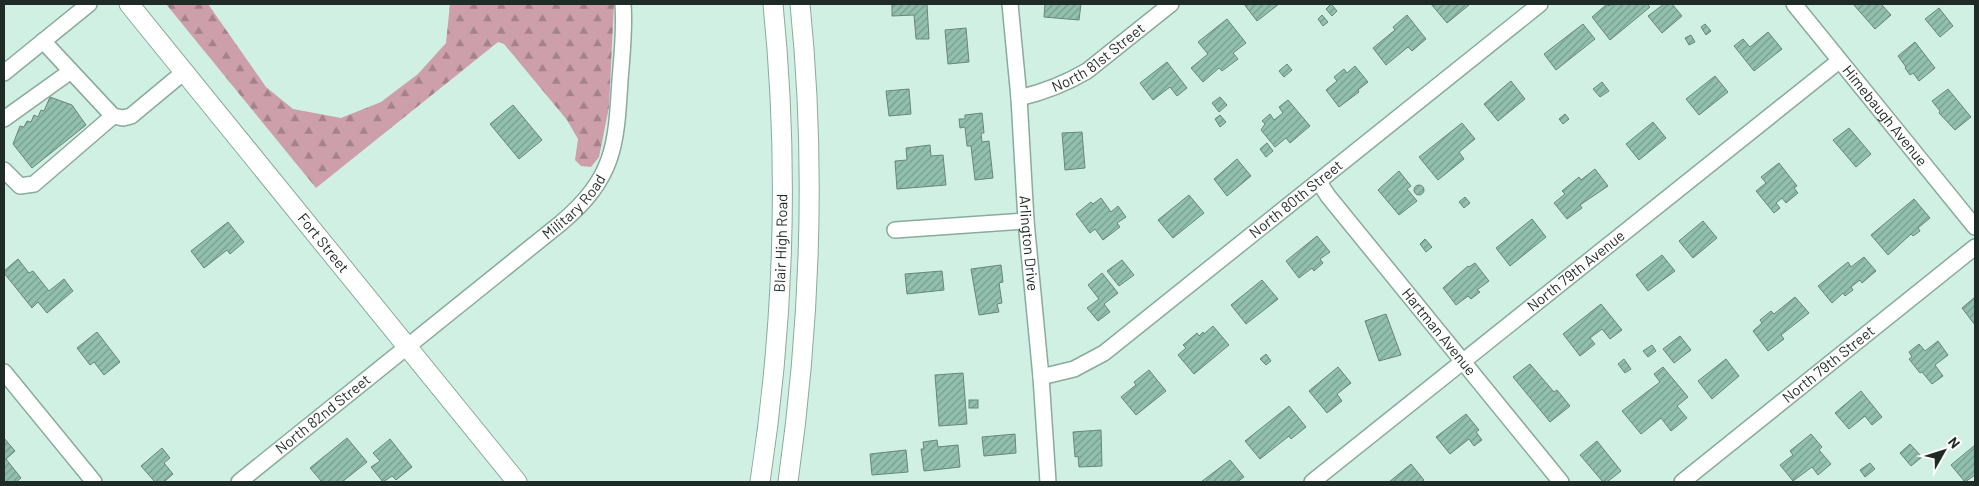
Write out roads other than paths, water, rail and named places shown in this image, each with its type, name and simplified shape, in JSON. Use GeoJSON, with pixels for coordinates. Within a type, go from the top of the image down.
{"type":"FeatureCollection","features":[{"type":"Feature","properties":{"kind":"main road","name":"Fort Street"},"geometry":{"type":"LineString","coordinates":[[129,4],[517,482]]}},
{"type":"Feature","properties":{"kind":"main road","name":"Blair High Road"},"geometry":{"type":"LineString","coordinates":[[760,482],[769,424],[774,366],[782,204],[779,83],[773,4]]}},
{"type":"Feature","properties":{"kind":"main road","name":"Blair High Road"},"geometry":{"type":"LineString","coordinates":[[788,482],[802,370],[808,228],[804,41],[800,4]]}},
{"type":"Feature","properties":{"kind":"street"},"geometry":{"type":"LineString","coordinates":[[4,73],[89,4]]}},
{"type":"Feature","properties":{"kind":"street","name":"Military Road"},"geometry":{"type":"LineString","coordinates":[[408,348],[561,223],[581,205],[598,185],[610,161],[616,133],[623,44],[623,4]]}},
{"type":"Feature","properties":{"kind":"street","name":"Arlington Drive"},"geometry":{"type":"LineString","coordinates":[[1010,4],[1019,98],[1026,221],[1041,377],[1048,482]]}},
{"type":"Feature","properties":{"kind":"street","name":"North 81st Street"},"geometry":{"type":"LineString","coordinates":[[1019,98],[1058,87],[1080,75],[1171,4]]}},
{"type":"Feature","properties":{"kind":"street","name":"North 80th Street"},"geometry":{"type":"LineString","coordinates":[[1041,377],[1074,369],[1104,353],[1540,4]]}},
{"type":"Feature","properties":{"kind":"street","name":"Himebaugh Avenue"},"geometry":{"type":"LineString","coordinates":[[1794,4],[1975,227]]}},
{"type":"Feature","properties":{"kind":"street"},"geometry":{"type":"LineString","coordinates":[[43,41],[113,116],[123,118],[131,116],[184,72]]}},
{"type":"Feature","properties":{"kind":"street","name":"North 79th Avenue"},"geometry":{"type":"LineString","coordinates":[[1312,482],[1839,60]]}},
{"type":"Feature","properties":{"kind":"street"},"geometry":{"type":"LineString","coordinates":[[4,119],[71,71]]}},
{"type":"Feature","properties":{"kind":"street"},"geometry":{"type":"LineString","coordinates":[[4,170],[20,186],[34,184],[113,116]]}},
{"type":"Feature","properties":{"kind":"street","name":"Hartman Avenue"},"geometry":{"type":"LineString","coordinates":[[1319,182],[1328,196],[1561,482]]}},
{"type":"Feature","properties":{"kind":"street"},"geometry":{"type":"LineString","coordinates":[[895,230],[1026,221]]}},
{"type":"Feature","properties":{"kind":"street","name":"North 79th Street"},"geometry":{"type":"LineString","coordinates":[[1682,482],[1975,248]]}},
{"type":"Feature","properties":{"kind":"street","name":"North 82nd Street"},"geometry":{"type":"LineString","coordinates":[[239,482],[408,348]]}},
{"type":"Feature","properties":{"kind":"street"},"geometry":{"type":"LineString","coordinates":[[4,372],[94,482]]}}]}
